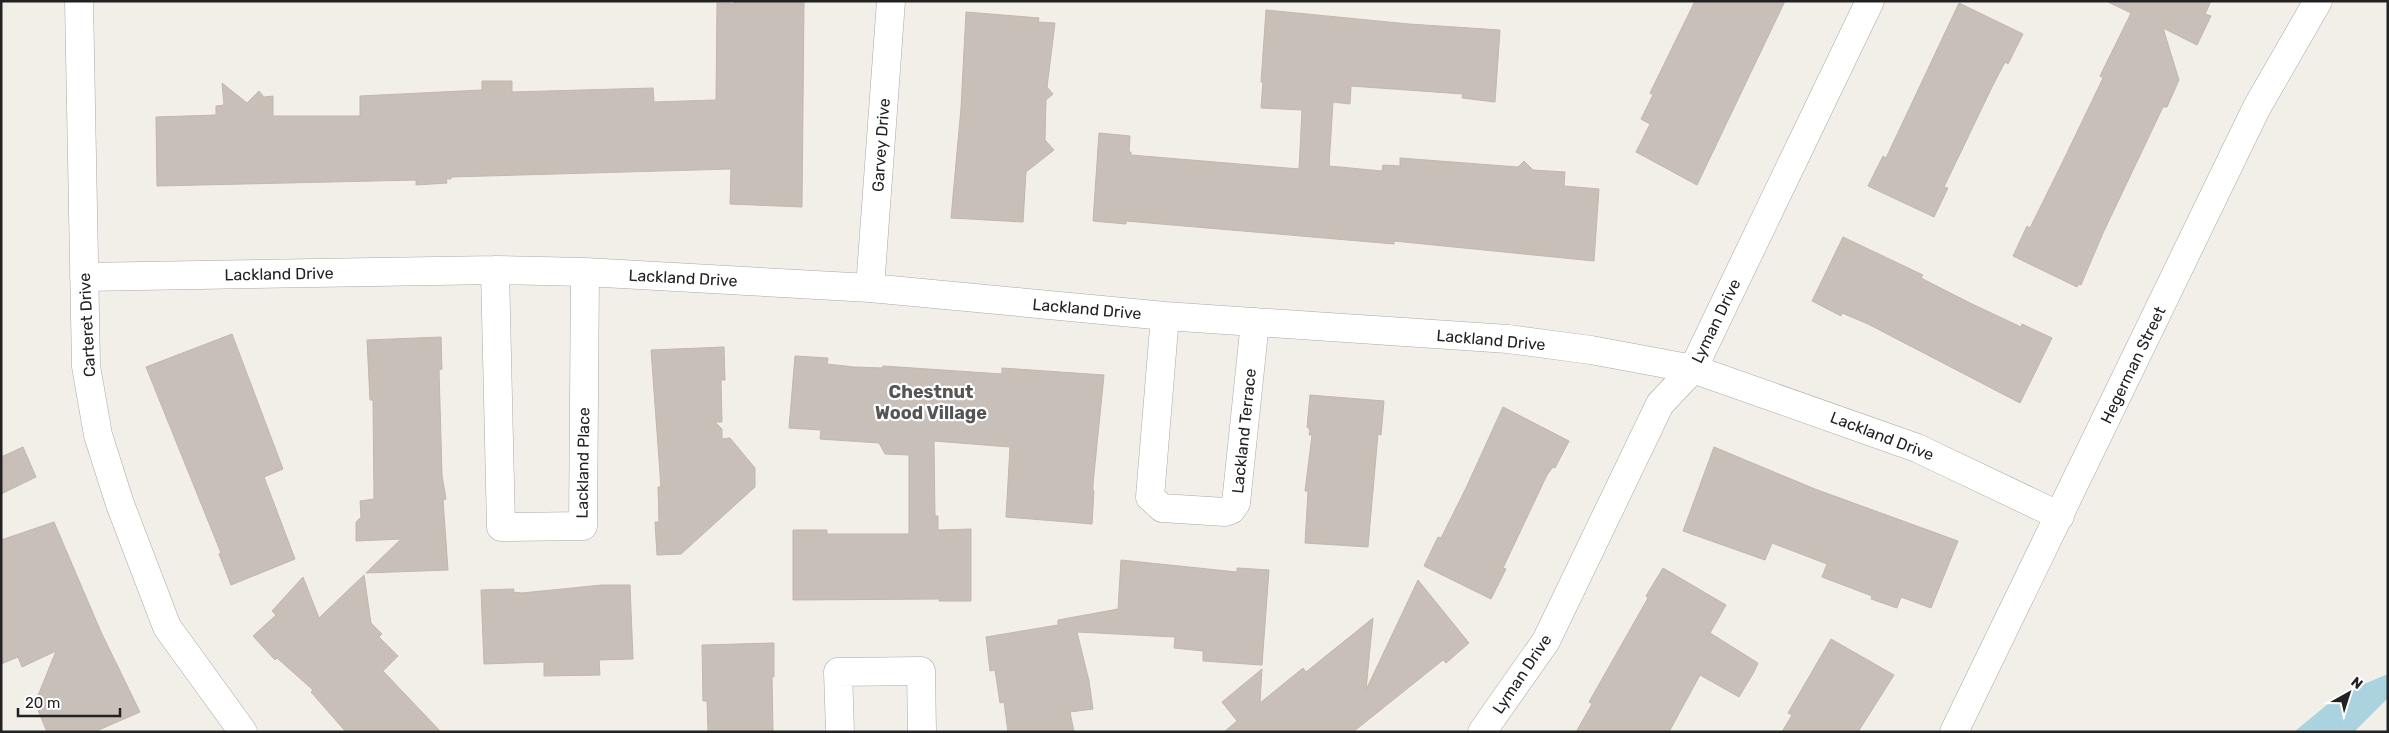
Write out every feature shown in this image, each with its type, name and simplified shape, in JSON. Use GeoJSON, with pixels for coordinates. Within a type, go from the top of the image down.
{"type":"FeatureCollection","features":[{"type":"Feature","properties":{"kind":"street","name":"Carteret Drive"},"geometry":{"type":"LineString","coordinates":[[79,1],[86,366],[98,435],[120,504],[167,627],[243,732]]}},
{"type":"Feature","properties":{"kind":"street","name":"Garvey Drive"},"geometry":{"type":"LineString","coordinates":[[870,288],[891,1]]}},
{"type":"Feature","properties":{"kind":"street","name":"Lyman Drive"},"geometry":{"type":"LineString","coordinates":[[1482,732],[1546,641],[1660,404],[1693,369],[1870,1]]}},
{"type":"Feature","properties":{"kind":"street","name":"Hegerman Street"},"geometry":{"type":"LineString","coordinates":[[1954,732],[2257,107],[2318,1]]}},
{"type":"Feature","properties":{"kind":"street","name":"Lackland Drive"},"geometry":{"type":"LineString","coordinates":[[84,277],[495,270],[586,272],[870,288],[1165,316],[1508,339],[1591,350],[1693,369],[1917,448],[2060,516]]}},
{"type":"Feature","properties":{"kind":"street","name":"Lackland Place"},"geometry":{"type":"LineString","coordinates":[[495,270],[501,527],[583,526],[586,272]]}},
{"type":"Feature","properties":{"kind":"street","name":"Lackland Terrace"},"geometry":{"type":"LineString","coordinates":[[1165,316],[1150,497],[1162,508],[1225,512],[1231,510],[1236,503],[1256,322]]}},
{"type":"Feature","properties":{"kind":"street"},"geometry":{"type":"LineString","coordinates":[[840,732],[838,672],[921,671],[922,732]]}},
{"type":"Feature","properties":{"kind":"water"},"geometry":{"type":"Polygon","coordinates":[[[2388,674],[2388,698],[2354,732],[2294,732],[2340,694],[2388,674]]]}},
{"type":"Feature","properties":{"kind":"building"},"geometry":{"type":"Polygon","coordinates":[[[734,1],[804,1],[802,207],[730,204],[731,169],[451,177],[451,179],[446,179],[447,183],[416,185],[416,180],[157,186],[156,117],[216,115],[216,106],[224,105],[222,83],[247,103],[259,91],[264,97],[273,96],[273,116],[360,116],[360,96],[482,90],[482,81],[512,81],[512,92],[653,88],[654,102],[716,100],[717,3],[734,4],[734,1]]]}},
{"type":"Feature","properties":{"kind":"building"},"geometry":{"type":"Polygon","coordinates":[[[1695,1],[1785,1],[1697,185],[1636,152],[1650,124],[1641,119],[1653,95],[1650,93],[1695,1]]]}},
{"type":"Feature","properties":{"kind":"building"},"geometry":{"type":"Polygon","coordinates":[[[2106,1],[2211,1],[2205,14],[2211,16],[2197,45],[2163,28],[2179,80],[2167,107],[2163,107],[2103,233],[2081,285],[2079,284],[2077,287],[2013,256],[2027,226],[2030,228],[2065,157],[2103,78],[2100,76],[2131,13],[2106,1]]]}},
{"type":"Feature","properties":{"kind":"building"},"geometry":{"type":"Polygon","coordinates":[[[1959,3],[2023,34],[2008,64],[2005,62],[1992,87],[1944,187],[1948,188],[1934,217],[1868,186],[1883,156],[1886,158],[1959,3]]]}},
{"type":"Feature","properties":{"kind":"building"},"geometry":{"type":"Polygon","coordinates":[[[1266,10],[1409,24],[1500,30],[1495,102],[1462,98],[1463,94],[1351,86],[1350,104],[1333,102],[1329,166],[1382,171],[1383,165],[1400,166],[1400,158],[1518,167],[1524,161],[1533,170],[1565,172],[1564,186],[1599,189],[1594,261],[1394,241],[1394,244],[1126,221],[1126,224],[1093,221],[1099,133],[1130,136],[1129,152],[1131,152],[1131,155],[1299,169],[1302,110],[1261,108],[1266,10]]]}},
{"type":"Feature","properties":{"kind":"building"},"geometry":{"type":"Polygon","coordinates":[[[966,12],[1039,18],[1038,22],[1055,23],[1047,87],[1053,94],[1046,100],[1045,140],[1054,150],[1026,172],[1023,222],[951,218],[961,108],[966,12]]]}},
{"type":"Feature","properties":{"kind":"building"},"geometry":{"type":"Polygon","coordinates":[[[1843,237],[1923,275],[1921,278],[1970,303],[2021,327],[2022,324],[2052,338],[2020,403],[1868,324],[1842,313],[1841,316],[1812,301],[1843,237]]]}},
{"type":"Feature","properties":{"kind":"building"},"geometry":{"type":"Polygon","coordinates":[[[232,334],[283,469],[264,477],[295,559],[231,585],[219,554],[221,553],[146,367],[232,334]]]}},
{"type":"Feature","properties":{"kind":"building"},"geometry":{"type":"Polygon","coordinates":[[[441,337],[442,369],[439,370],[442,475],[446,499],[443,500],[448,570],[366,573],[401,539],[356,541],[356,522],[361,517],[360,501],[374,499],[373,400],[370,400],[367,340],[441,337]]]}},
{"type":"Feature","properties":{"kind":"building"},"geometry":{"type":"Polygon","coordinates":[[[724,347],[725,380],[721,380],[722,422],[715,422],[722,429],[722,439],[730,438],[755,468],[755,487],[681,554],[657,555],[655,522],[659,522],[658,487],[661,487],[651,350],[724,347]]]}},
{"type":"Feature","properties":{"kind":"building"},"geometry":{"type":"Polygon","coordinates":[[[795,356],[828,358],[827,364],[854,367],[882,368],[883,366],[1002,374],[1002,368],[1104,375],[1093,484],[1092,524],[1006,517],[1010,447],[934,441],[935,516],[938,516],[938,530],[971,529],[971,601],[939,601],[939,599],[793,600],[793,530],[827,530],[827,534],[909,534],[909,455],[885,454],[879,443],[820,439],[821,430],[789,428],[795,356]]]}},
{"type":"Feature","properties":{"kind":"building"},"geometry":{"type":"Polygon","coordinates":[[[1310,395],[1384,401],[1381,435],[1378,434],[1368,547],[1305,543],[1308,491],[1305,491],[1312,435],[1309,435],[1310,430],[1307,427],[1310,395]]]}},
{"type":"Feature","properties":{"kind":"building"},"geometry":{"type":"Polygon","coordinates":[[[1503,407],[1569,441],[1555,468],[1553,467],[1547,475],[1503,568],[1506,569],[1491,599],[1424,566],[1438,537],[1441,538],[1466,488],[1503,407]]]}},
{"type":"Feature","properties":{"kind":"building"},"geometry":{"type":"Polygon","coordinates":[[[23,447],[36,477],[1,494],[1,457],[23,447]]]}},
{"type":"Feature","properties":{"kind":"building"},"geometry":{"type":"Polygon","coordinates":[[[1714,447],[1815,489],[1958,541],[1931,608],[1901,597],[1897,608],[1871,599],[1872,596],[1822,577],[1827,564],[1772,543],[1765,560],[1683,531],[1714,447]]]}},
{"type":"Feature","properties":{"kind":"building"},"geometry":{"type":"Polygon","coordinates":[[[54,522],[101,632],[140,712],[94,732],[47,732],[35,703],[56,651],[22,667],[18,657],[1,664],[1,540],[54,522]]]}},
{"type":"Feature","properties":{"kind":"building"},"geometry":{"type":"Polygon","coordinates":[[[1121,560],[1237,572],[1237,568],[1269,570],[1262,665],[1203,661],[1203,651],[1174,648],[1175,637],[1077,632],[1089,681],[1093,709],[1070,712],[1074,732],[1008,732],[1004,702],[1000,703],[995,670],[990,671],[986,637],[1058,625],[1058,620],[1118,609],[1121,560]]]}},
{"type":"Feature","properties":{"kind":"building"},"geometry":{"type":"Polygon","coordinates":[[[1663,568],[1726,605],[1710,633],[1758,663],[1754,672],[1739,697],[1700,675],[1669,732],[1576,732],[1592,704],[1589,702],[1663,568]]]}},
{"type":"Feature","properties":{"kind":"building"},"geometry":{"type":"Polygon","coordinates":[[[364,575],[371,623],[382,634],[379,637],[398,656],[383,671],[441,732],[346,732],[311,692],[313,690],[277,658],[275,660],[253,636],[276,615],[272,611],[303,577],[319,618],[364,575]]]}},
{"type":"Feature","properties":{"kind":"building"},"geometry":{"type":"Polygon","coordinates":[[[1418,580],[1469,643],[1446,663],[1443,660],[1353,732],[1224,732],[1237,721],[1222,702],[1262,669],[1260,703],[1303,668],[1306,672],[1373,618],[1366,690],[1418,580]]]}},
{"type":"Feature","properties":{"kind":"building"},"geometry":{"type":"Polygon","coordinates":[[[602,585],[630,585],[633,659],[599,660],[600,675],[544,676],[544,662],[484,664],[481,590],[514,589],[513,592],[522,593],[602,585]]]}},
{"type":"Feature","properties":{"kind":"building"},"geometry":{"type":"Polygon","coordinates":[[[1831,639],[1894,675],[1858,732],[1782,732],[1792,715],[1788,713],[1831,639]]]}},
{"type":"Feature","properties":{"kind":"building"},"geometry":{"type":"Polygon","coordinates":[[[774,643],[774,677],[772,676],[773,732],[708,732],[707,701],[703,701],[702,645],[774,643]]]}},
{"type":"Feature","properties":{"kind":"district","name":"Chestnut Wood Village"},"geometry":{"type":"Point","coordinates":[931,402]}}]}
